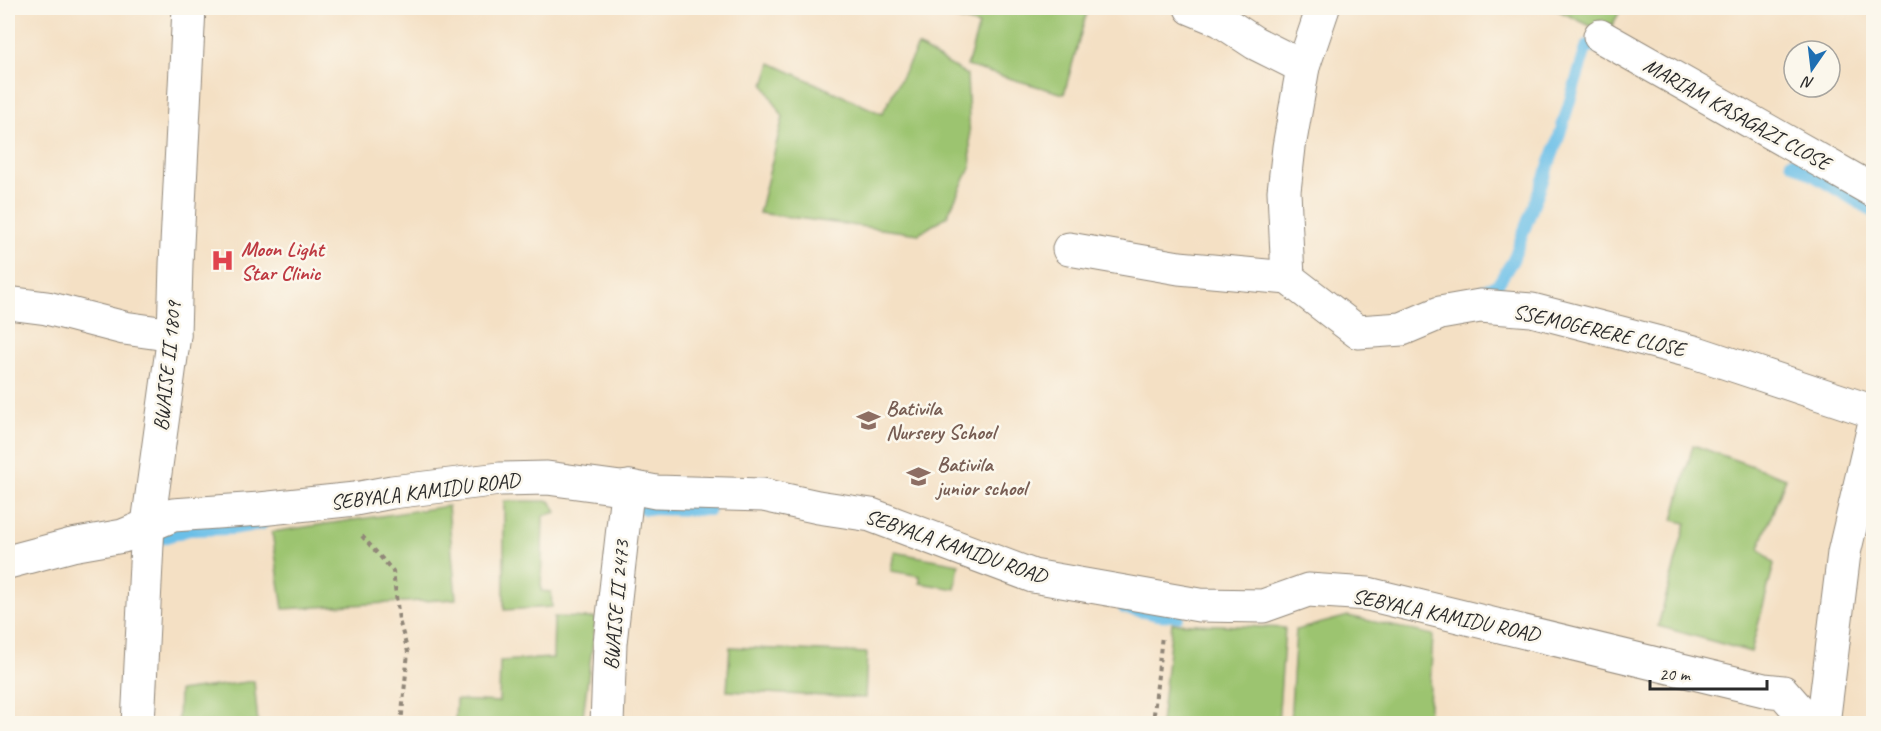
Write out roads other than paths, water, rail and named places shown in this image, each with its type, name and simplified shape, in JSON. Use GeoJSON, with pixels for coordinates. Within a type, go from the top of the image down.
{"type":"FeatureCollection","features":[{"type":"Feature","properties":{"kind":"street","name":"BWAISE II 1809"},"geometry":{"type":"LineString","coordinates":[[138,723],[148,524],[174,335],[189,8]]}},
{"type":"Feature","properties":{"kind":"street"},"geometry":{"type":"LineString","coordinates":[[1191,8],[1220,20],[1256,43],[1303,67]]}},
{"type":"Feature","properties":{"kind":"street"},"geometry":{"type":"LineString","coordinates":[[1069,249],[1179,268],[1288,278],[1284,191],[1289,147],[1303,67],[1323,8]]}},
{"type":"Feature","properties":{"kind":"street","name":"MARIAM KASAGAZI CLOSE"},"geometry":{"type":"LineString","coordinates":[[1600,36],[1874,191]]}},
{"type":"Feature","properties":{"kind":"street","name":"SSEMOGERERE CLOSE"},"geometry":{"type":"LineString","coordinates":[[1288,278],[1358,332],[1402,329],[1440,313],[1480,306],[1532,310],[1694,352],[1874,412]]}},
{"type":"Feature","properties":{"kind":"street"},"geometry":{"type":"LineString","coordinates":[[8,303],[47,308],[124,328],[174,335]]}},
{"type":"Feature","properties":{"kind":"street"},"geometry":{"type":"LineString","coordinates":[[1823,723],[1844,553],[1874,426]]}},
{"type":"Feature","properties":{"kind":"street","name":"SEBYALA KAMIDU ROAD"},"geometry":{"type":"LineString","coordinates":[[8,562],[72,545],[123,536],[173,515],[355,499],[392,492],[500,479],[547,478],[656,492],[764,495],[818,507],[871,514],[1033,576],[1199,605],[1263,606],[1308,590],[1368,594],[1774,691],[1811,723]]}},
{"type":"Feature","properties":{"kind":"street","name":"BWAISE II 2473"},"geometry":{"type":"LineString","coordinates":[[607,723],[610,643],[626,501],[630,487]]}},
{"type":"Feature","properties":{"kind":"waterway"},"geometry":{"type":"LineString","coordinates":[[1471,296],[1498,284],[1513,260],[1557,143],[1587,45],[1602,48]]}},
{"type":"Feature","properties":{"kind":"waterway"},"geometry":{"type":"LineString","coordinates":[[1791,162],[1874,212]]}},
{"type":"Feature","properties":{"kind":"waterway"},"geometry":{"type":"LineString","coordinates":[[627,502],[645,509],[710,510]]}},
{"type":"Feature","properties":{"kind":"waterway"},"geometry":{"type":"LineString","coordinates":[[150,542],[189,530],[231,529],[262,524]]}},
{"type":"Feature","properties":{"kind":"waterway"},"geometry":{"type":"LineString","coordinates":[[1124,608],[1157,615],[1178,616]]}},
{"type":"Feature","properties":{"kind":"place","name":"Moon Light Star Clinic"},"geometry":{"type":"Point","coordinates":[223,261]}},
{"type":"Feature","properties":{"kind":"place","name":"Bativila Nursery School"},"geometry":{"type":"Point","coordinates":[868,420]}},
{"type":"Feature","properties":{"kind":"place","name":"Bativila junior school"},"geometry":{"type":"Point","coordinates":[919,476]}}]}
